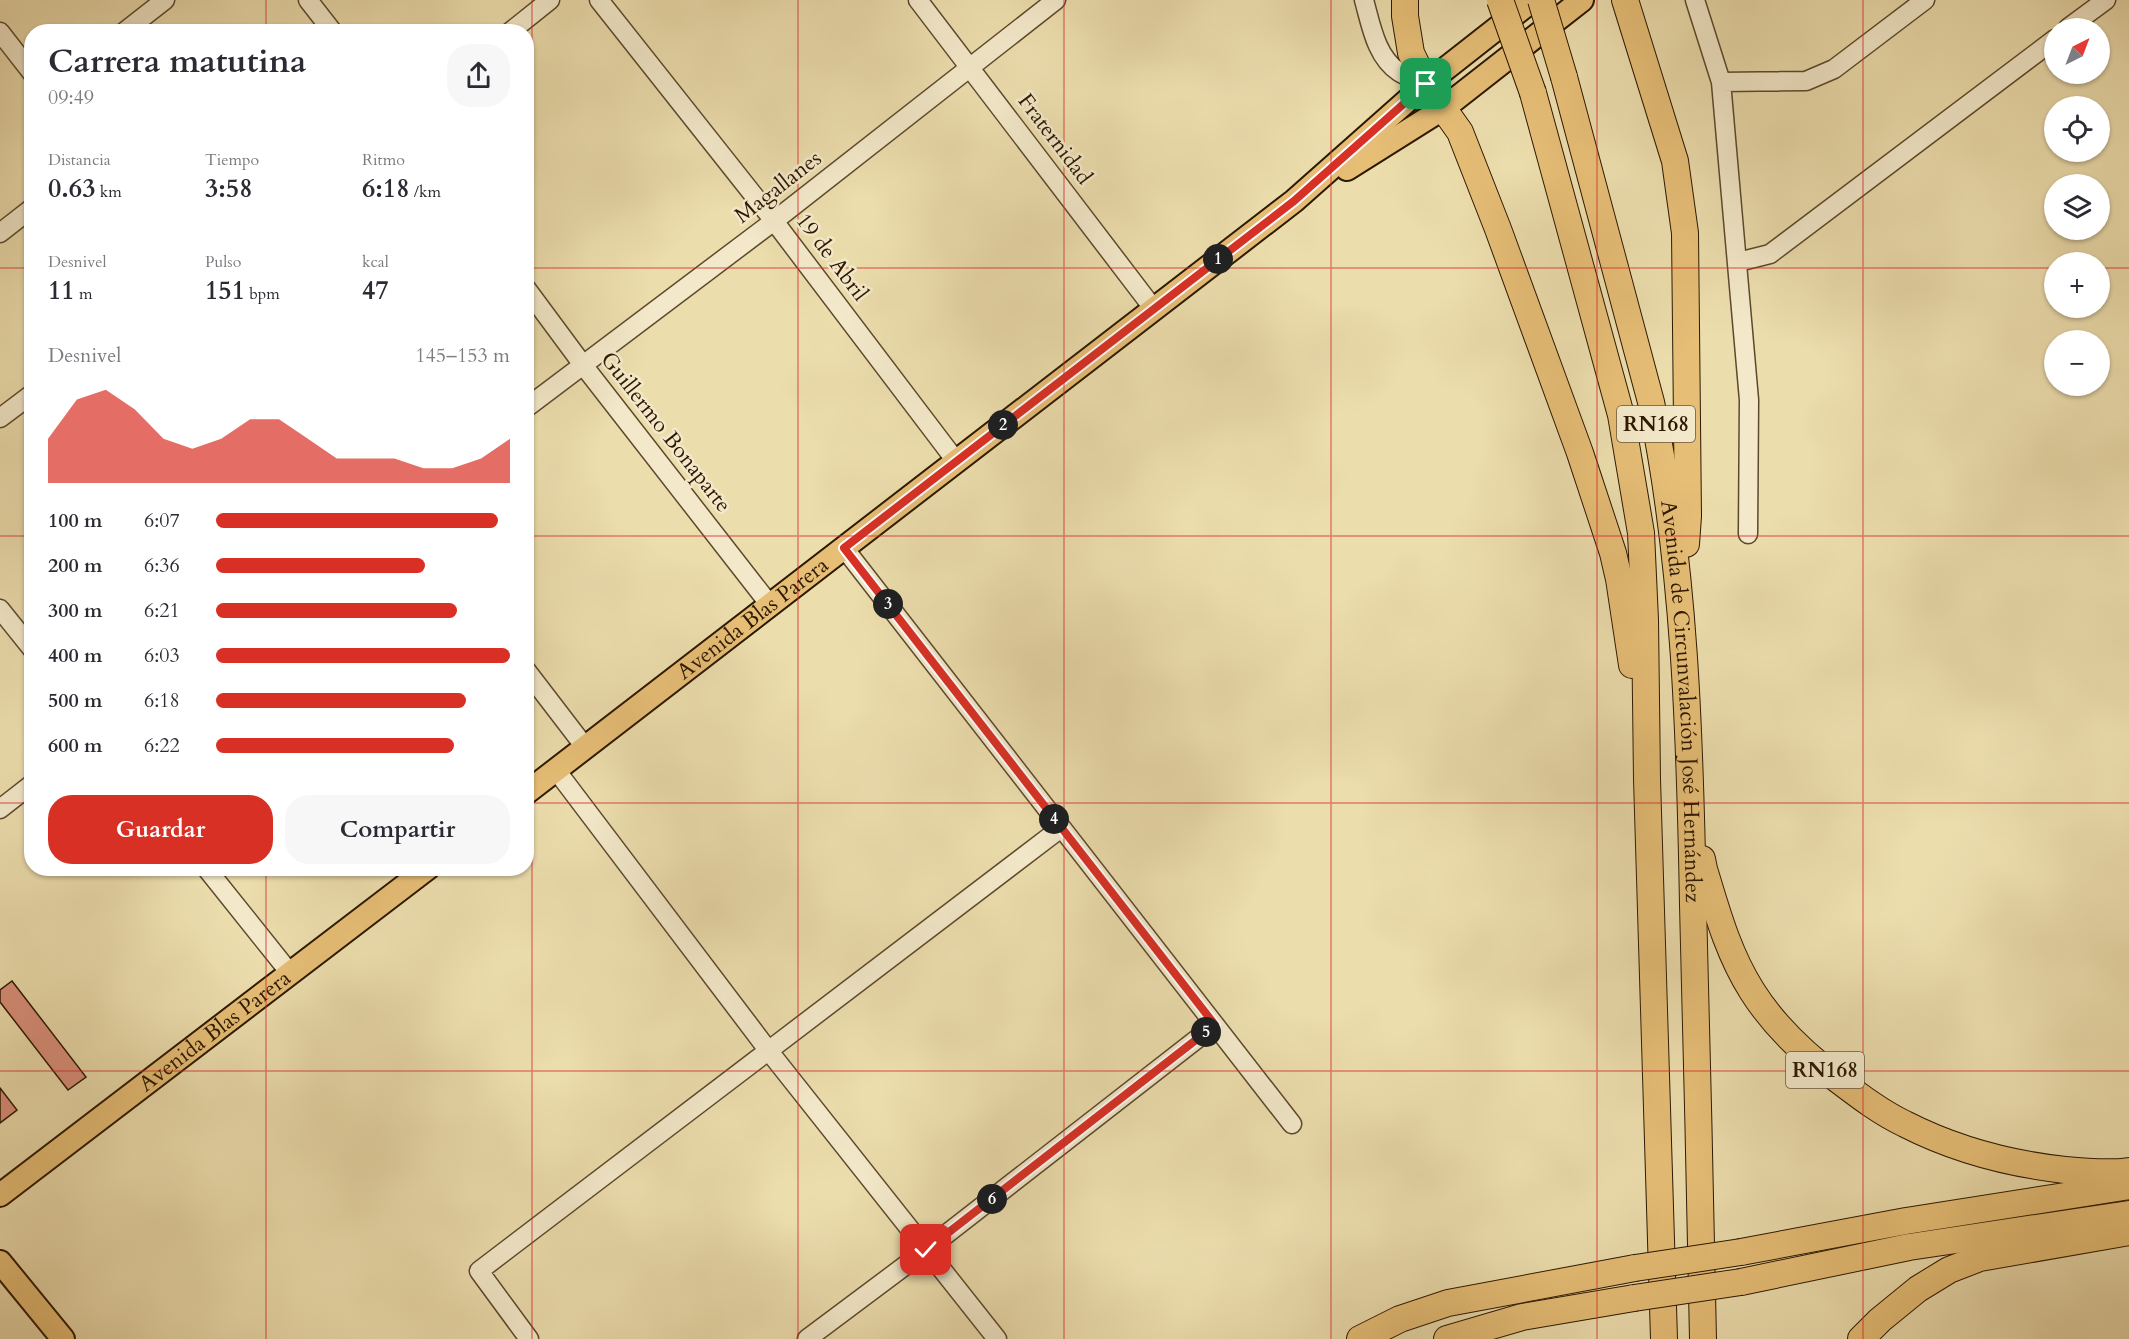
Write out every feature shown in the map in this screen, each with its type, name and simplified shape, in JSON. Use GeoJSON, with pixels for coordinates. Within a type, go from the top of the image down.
{"type":"FeatureCollection","features":[{"type":"Feature","properties":{"kind":"highway"},"geometry":{"type":"LineString","coordinates":[[1405,0],[1411,53],[1426,84],[1460,132],[1580,453],[1613,553],[1623,602],[1647,779]]}},
{"type":"Feature","properties":{"kind":"highway","name":"Avenida de Circunvalación José Hernández"},"geometry":{"type":"LineString","coordinates":[[1500,0],[1533,93],[1621,415],[1641,533],[1664,1339]]}},
{"type":"Feature","properties":{"kind":"highway","name":"Avenida de Circunvalación José Hernández"},"geometry":{"type":"LineString","coordinates":[[1540,0],[1564,77],[1651,402],[1662,452],[1671,518],[1691,781],[1703,1339]]}},
{"type":"Feature","properties":{"kind":"highway"},"geometry":{"type":"LineString","coordinates":[[1625,0],[1675,161],[1685,233],[1688,516],[1679,607]]}},
{"type":"Feature","properties":{"kind":"highway","name":"RN168"},"geometry":{"type":"LineString","coordinates":[[1691,781],[1704,869],[1733,959],[1753,993],[1789,1038],[1818,1065],[1860,1097],[1903,1124],[1943,1141],[2031,1167],[2079,1171],[2129,1171]]}},
{"type":"Feature","properties":{"kind":"highway"},"geometry":{"type":"LineString","coordinates":[[1360,1339],[1400,1319],[1449,1303],[1906,1221],[2129,1186]]}},
{"type":"Feature","properties":{"kind":"highway"},"geometry":{"type":"LineString","coordinates":[[1447,1339],[1522,1317],[1741,1282],[1909,1247],[2129,1214]]}},
{"type":"Feature","properties":{"kind":"highway"},"geometry":{"type":"LineString","coordinates":[[1861,1339],[1918,1289],[1949,1270],[1980,1258],[2129,1232]]}},
{"type":"Feature","properties":{"kind":"main road"},"geometry":{"type":"LineString","coordinates":[[1294,201],[1426,84],[1533,0]]}},
{"type":"Feature","properties":{"kind":"main road"},"geometry":{"type":"LineString","coordinates":[[1294,201],[1444,108],[1582,0]]}},
{"type":"Feature","properties":{"kind":"main road","name":"Avenida Blas Parera"},"geometry":{"type":"LineString","coordinates":[[534,787],[1294,201]]}},
{"type":"Feature","properties":{"kind":"main road","name":"Avenida Blas Parera"},"geometry":{"type":"LineString","coordinates":[[0,1195],[290,973],[409,876]]}},
{"type":"Feature","properties":{"kind":"main road"},"geometry":{"type":"LineString","coordinates":[[0,1262],[63,1339]]}},
{"type":"Feature","properties":{"kind":"street"},"geometry":{"type":"LineString","coordinates":[[134,24],[165,0]]}},
{"type":"Feature","properties":{"kind":"street"},"geometry":{"type":"LineString","coordinates":[[308,0],[327,24]]}},
{"type":"Feature","properties":{"kind":"street"},"geometry":{"type":"LineString","coordinates":[[520,24],[550,0]]}},
{"type":"Feature","properties":{"kind":"street","name":"19 de Abril"},"geometry":{"type":"LineString","coordinates":[[599,0],[774,221],[956,461]]}},
{"type":"Feature","properties":{"kind":"street","name":"Fraternidad"},"geometry":{"type":"LineString","coordinates":[[918,0],[1153,308]]}},
{"type":"Feature","properties":{"kind":"street","name":"Magallanes"},"geometry":{"type":"LineString","coordinates":[[534,402],[774,221],[1056,0]]}},
{"type":"Feature","properties":{"kind":"street"},"geometry":{"type":"LineString","coordinates":[[1364,0],[1373,34],[1383,56],[1398,72],[1426,84]]}},
{"type":"Feature","properties":{"kind":"street"},"geometry":{"type":"LineString","coordinates":[[1695,0],[1721,82],[1749,400],[1748,534]]}},
{"type":"Feature","properties":{"kind":"street"},"geometry":{"type":"LineString","coordinates":[[1721,82],[1806,81],[1834,69],[1925,0]]}},
{"type":"Feature","properties":{"kind":"street"},"geometry":{"type":"LineString","coordinates":[[2082,18],[2106,0]]}},
{"type":"Feature","properties":{"kind":"street"},"geometry":{"type":"LineString","coordinates":[[0,33],[24,63]]}},
{"type":"Feature","properties":{"kind":"street"},"geometry":{"type":"LineString","coordinates":[[1738,262],[1770,254],[2044,47]]}},
{"type":"Feature","properties":{"kind":"street"},"geometry":{"type":"LineString","coordinates":[[0,233],[24,214]]}},
{"type":"Feature","properties":{"kind":"street","name":"Guillermo Bonaparte"},"geometry":{"type":"LineString","coordinates":[[534,299],[770,604]]}},
{"type":"Feature","properties":{"kind":"street"},"geometry":{"type":"LineString","coordinates":[[0,418],[24,400]]}},
{"type":"Feature","properties":{"kind":"street"},"geometry":{"type":"LineString","coordinates":[[844,548],[1292,1124]]}},
{"type":"Feature","properties":{"kind":"street"},"geometry":{"type":"LineString","coordinates":[[0,609],[24,639]]}},
{"type":"Feature","properties":{"kind":"street"},"geometry":{"type":"LineString","coordinates":[[534,680],[585,747]]}},
{"type":"Feature","properties":{"kind":"street"},"geometry":{"type":"LineString","coordinates":[[556,770],[768,1050],[997,1339]]}},
{"type":"Feature","properties":{"kind":"street"},"geometry":{"type":"LineString","coordinates":[[0,809],[24,790]]}},
{"type":"Feature","properties":{"kind":"street"},"geometry":{"type":"LineString","coordinates":[[529,1339],[479,1270],[1060,828]]}},
{"type":"Feature","properties":{"kind":"street"},"geometry":{"type":"LineString","coordinates":[[213,876],[290,973]]}},
{"type":"Feature","properties":{"kind":"street"},"geometry":{"type":"LineString","coordinates":[[807,1339],[926,1250],[1215,1025]]}},
{"type":"Feature","properties":{"kind":"building"},"geometry":{"type":"Polygon","coordinates":[[[12,981],[86,1077],[68,1090],[0,1002],[0,990],[12,981]]]}},
{"type":"Feature","properties":{"kind":"building"},"geometry":{"type":"Polygon","coordinates":[[[0,1088],[17,1110],[0,1123],[0,1088]]]}},
{"type":"Feature","properties":{"kind":"route"},"geometry":{"type":"LineString","coordinates":[[926,1250],[1215,1025],[844,548],[1294,201],[1426,84]]}}]}
